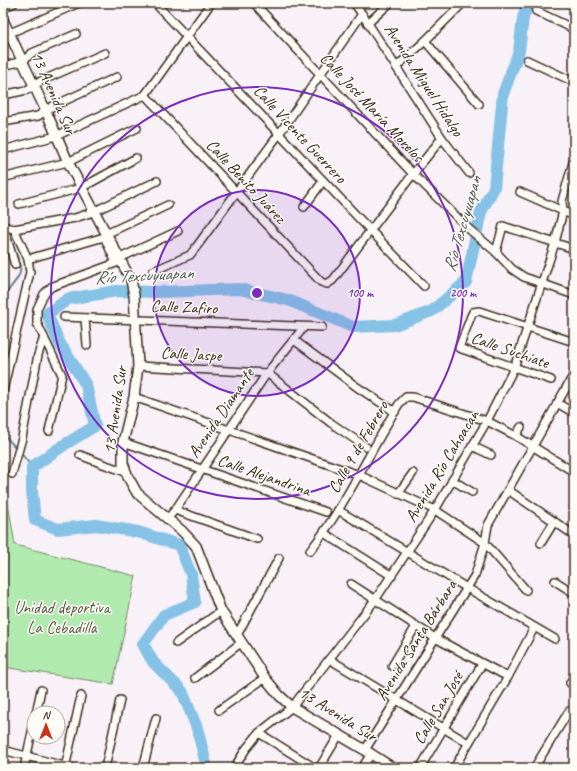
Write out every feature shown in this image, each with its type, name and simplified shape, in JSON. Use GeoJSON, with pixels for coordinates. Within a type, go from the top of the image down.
{"type":"FeatureCollection","features":[{"type":"Feature","properties":{"kind":"street"},"geometry":{"type":"LineString","coordinates":[[3,8],[14,3]]}},
{"type":"Feature","properties":{"kind":"street"},"geometry":{"type":"LineString","coordinates":[[6,35],[79,3]]}},
{"type":"Feature","properties":{"kind":"street","name":"Calle Vicente Guerrero"},"geometry":{"type":"LineString","coordinates":[[155,3],[424,286]]}},
{"type":"Feature","properties":{"kind":"street"},"geometry":{"type":"LineString","coordinates":[[3,150],[56,136],[145,95],[211,3]]}},
{"type":"Feature","properties":{"kind":"street","name":"Calle José María Morelos"},"geometry":{"type":"LineString","coordinates":[[254,3],[413,174],[512,269],[524,277],[574,295]]}},
{"type":"Feature","properties":{"kind":"street","name":"Avenida Miguel Hidalgo"},"geometry":{"type":"LineString","coordinates":[[354,3],[442,138],[469,173]]}},
{"type":"Feature","properties":{"kind":"street"},"geometry":{"type":"LineString","coordinates":[[368,23],[390,3]]}},
{"type":"Feature","properties":{"kind":"street"},"geometry":{"type":"LineString","coordinates":[[396,67],[425,41],[463,3]]}},
{"type":"Feature","properties":{"kind":"street"},"geometry":{"type":"LineString","coordinates":[[536,12],[574,29]]}},
{"type":"Feature","properties":{"kind":"street"},"geometry":{"type":"LineString","coordinates":[[153,271],[190,255],[237,193],[321,75],[362,14]]}},
{"type":"Feature","properties":{"kind":"street","name":"13 Avenida Sur"},"geometry":{"type":"LineString","coordinates":[[3,20],[6,35],[23,61],[68,162],[118,261],[131,280],[134,295],[138,366],[134,397],[123,442],[126,472],[137,493],[182,531],[196,546],[221,611],[265,678],[279,694],[292,707],[393,768]]}},
{"type":"Feature","properties":{"kind":"street"},"geometry":{"type":"LineString","coordinates":[[3,66],[23,61],[32,53],[76,34]]}},
{"type":"Feature","properties":{"kind":"street"},"geometry":{"type":"LineString","coordinates":[[425,41],[479,104]]}},
{"type":"Feature","properties":{"kind":"street"},"geometry":{"type":"LineString","coordinates":[[3,95],[27,90],[41,81],[105,53]]}},
{"type":"Feature","properties":{"kind":"street"},"geometry":{"type":"LineString","coordinates":[[527,60],[574,82]]}},
{"type":"Feature","properties":{"kind":"street"},"geometry":{"type":"LineString","coordinates":[[3,122],[38,116],[53,106],[117,77]]}},
{"type":"Feature","properties":{"kind":"street","name":"Calle Benito Juárez"},"geometry":{"type":"LineString","coordinates":[[145,95],[320,282],[327,284],[333,280],[371,231]]}},
{"type":"Feature","properties":{"kind":"street"},"geometry":{"type":"LineString","coordinates":[[6,177],[68,162],[137,128]]}},
{"type":"Feature","properties":{"kind":"street"},"geometry":{"type":"LineString","coordinates":[[371,231],[413,174],[442,138]]}},
{"type":"Feature","properties":{"kind":"street"},"geometry":{"type":"LineString","coordinates":[[19,204],[81,188],[136,158]]}},
{"type":"Feature","properties":{"kind":"street","name":"Avenida Río Cahoacan"},"geometry":{"type":"LineString","coordinates":[[236,767],[246,749],[259,733],[292,707],[328,659],[376,600],[435,510],[487,421],[514,368],[528,326],[555,242],[563,211],[562,201],[574,159]]}},
{"type":"Feature","properties":{"kind":"street"},"geometry":{"type":"LineString","coordinates":[[3,226],[14,229],[75,218],[94,212],[157,180]]}},
{"type":"Feature","properties":{"kind":"street"},"geometry":{"type":"LineString","coordinates":[[304,208],[323,180]]}},
{"type":"Feature","properties":{"kind":"street"},"geometry":{"type":"LineString","coordinates":[[520,192],[574,216]]}},
{"type":"Feature","properties":{"kind":"street"},"geometry":{"type":"LineString","coordinates":[[28,259],[105,235],[168,205]]}},
{"type":"Feature","properties":{"kind":"street"},"geometry":{"type":"LineString","coordinates":[[3,226],[16,265]]}},
{"type":"Feature","properties":{"kind":"street"},"geometry":{"type":"LineString","coordinates":[[496,252],[503,226],[574,249]]}},
{"type":"Feature","properties":{"kind":"street"},"geometry":{"type":"LineString","coordinates":[[3,391],[30,272],[28,259],[14,229]]}},
{"type":"Feature","properties":{"kind":"street"},"geometry":{"type":"LineString","coordinates":[[49,431],[62,375],[37,323],[37,309],[44,294],[51,287],[118,261],[138,249],[178,231]]}},
{"type":"Feature","properties":{"kind":"street","name":"Calle Suchiate"},"geometry":{"type":"LineString","coordinates":[[528,326],[480,311],[474,312],[468,323],[459,348],[551,380]]}},
{"type":"Feature","properties":{"kind":"street","name":"Calle Zafiro"},"geometry":{"type":"LineString","coordinates":[[64,317],[322,327]]}},
{"type":"Feature","properties":{"kind":"street"},"geometry":{"type":"LineString","coordinates":[[85,318],[87,345]]}},
{"type":"Feature","properties":{"kind":"street"},"geometry":{"type":"LineString","coordinates":[[528,326],[574,342]]}},
{"type":"Feature","properties":{"kind":"street","name":"Avenida Diamante"},"geometry":{"type":"LineString","coordinates":[[167,519],[175,510],[267,373],[304,327]]}},
{"type":"Feature","properties":{"kind":"street"},"geometry":{"type":"LineString","coordinates":[[12,474],[22,438],[38,355],[44,337]]}},
{"type":"Feature","properties":{"kind":"street"},"geometry":{"type":"LineString","coordinates":[[294,340],[357,387],[395,412]]}},
{"type":"Feature","properties":{"kind":"street","name":"Calle Jaspe"},"geometry":{"type":"LineString","coordinates":[[138,366],[267,373]]}},
{"type":"Feature","properties":{"kind":"street"},"geometry":{"type":"LineString","coordinates":[[267,373],[331,423],[366,447]]}},
{"type":"Feature","properties":{"kind":"street","name":"Avenida Santa Bárbara"},"geometry":{"type":"LineString","coordinates":[[362,768],[368,752],[396,700],[475,575],[486,543],[488,525],[574,374]]}},
{"type":"Feature","properties":{"kind":"street"},"geometry":{"type":"LineString","coordinates":[[134,397],[359,475],[435,510],[486,543],[526,590]]}},
{"type":"Feature","properties":{"kind":"street","name":"Calle 9 de Febrero"},"geometry":{"type":"LineString","coordinates":[[310,551],[324,533],[399,404],[406,397],[413,397],[487,421]]}},
{"type":"Feature","properties":{"kind":"street"},"geometry":{"type":"LineString","coordinates":[[557,403],[574,412]]}},
{"type":"Feature","properties":{"kind":"street"},"geometry":{"type":"LineString","coordinates":[[487,421],[516,436],[574,472]]}},
{"type":"Feature","properties":{"kind":"street"},"geometry":{"type":"LineString","coordinates":[[516,436],[521,427]]}},
{"type":"Feature","properties":{"kind":"street","name":"Calle Alejandrina"},"geometry":{"type":"LineString","coordinates":[[123,442],[326,512]]}},
{"type":"Feature","properties":{"kind":"street"},"geometry":{"type":"LineString","coordinates":[[472,446],[491,455]]}},
{"type":"Feature","properties":{"kind":"street"},"geometry":{"type":"LineString","coordinates":[[80,455],[126,472]]}},
{"type":"Feature","properties":{"kind":"street"},"geometry":{"type":"LineString","coordinates":[[398,494],[413,473]]}},
{"type":"Feature","properties":{"kind":"street"},"geometry":{"type":"LineString","coordinates":[[452,480],[472,492]]}},
{"type":"Feature","properties":{"kind":"street"},"geometry":{"type":"LineString","coordinates":[[508,490],[574,535]]}},
{"type":"Feature","properties":{"kind":"street"},"geometry":{"type":"LineString","coordinates":[[175,510],[257,539]]}},
{"type":"Feature","properties":{"kind":"street"},"geometry":{"type":"LineString","coordinates":[[338,510],[534,628],[555,639]]}},
{"type":"Feature","properties":{"kind":"street"},"geometry":{"type":"LineString","coordinates":[[541,543],[554,522]]}},
{"type":"Feature","properties":{"kind":"street"},"geometry":{"type":"LineString","coordinates":[[324,533],[392,576]]}},
{"type":"Feature","properties":{"kind":"street"},"geometry":{"type":"LineString","coordinates":[[195,678],[239,639],[279,558]]}},
{"type":"Feature","properties":{"kind":"street"},"geometry":{"type":"LineString","coordinates":[[555,581],[574,593]]}},
{"type":"Feature","properties":{"kind":"street"},"geometry":{"type":"LineString","coordinates":[[351,584],[435,638],[508,677]]}},
{"type":"Feature","properties":{"kind":"street"},"geometry":{"type":"LineString","coordinates":[[176,643],[221,611]]}},
{"type":"Feature","properties":{"kind":"street"},"geometry":{"type":"LineString","coordinates":[[392,666],[416,626]]}},
{"type":"Feature","properties":{"kind":"street"},"geometry":{"type":"LineString","coordinates":[[454,768],[508,677],[534,628]]}},
{"type":"Feature","properties":{"kind":"street"},"geometry":{"type":"LineString","coordinates":[[328,659],[468,743]]}},
{"type":"Feature","properties":{"kind":"street","name":"Calle San José"},"geometry":{"type":"LineString","coordinates":[[420,768],[482,664]]}},
{"type":"Feature","properties":{"kind":"street"},"geometry":{"type":"LineString","coordinates":[[219,710],[265,678]]}},
{"type":"Feature","properties":{"kind":"street"},"geometry":{"type":"LineString","coordinates":[[38,705],[41,690]]}},
{"type":"Feature","properties":{"kind":"street"},"geometry":{"type":"LineString","coordinates":[[3,750],[68,768],[81,696]]}},
{"type":"Feature","properties":{"kind":"street"},"geometry":{"type":"LineString","coordinates":[[105,768],[120,700]]}},
{"type":"Feature","properties":{"kind":"street"},"geometry":{"type":"LineString","coordinates":[[534,768],[569,711]]}},
{"type":"Feature","properties":{"kind":"street"},"geometry":{"type":"LineString","coordinates":[[143,768],[156,718]]}},
{"type":"Feature","properties":{"kind":"street"},"geometry":{"type":"LineString","coordinates":[[259,733],[315,768]]}},
{"type":"Feature","properties":{"kind":"street"},"geometry":{"type":"LineString","coordinates":[[319,768],[339,735]]}},
{"type":"Feature","properties":{"kind":"street"},"geometry":{"type":"LineString","coordinates":[[24,768],[29,745]]}},
{"type":"Feature","properties":{"kind":"green space","name":"Unidad deportiva La Cebadilla"},"geometry":{"type":"Polygon","coordinates":[[[3,477],[15,545],[136,576],[113,684],[3,667],[3,477]]]}},
{"type":"Feature","properties":{"kind":"waterway","name":"Río Texcuyuapan"},"geometry":{"type":"LineString","coordinates":[[204,768],[206,764],[197,728],[182,691],[153,662],[143,644],[164,615],[195,602],[191,574],[179,545],[138,532],[96,525],[58,529],[35,520],[32,492],[32,467],[95,426],[86,385],[59,342],[47,314],[68,299],[117,291],[159,292],[239,289],[288,300],[353,327],[395,325],[432,311],[466,282],[481,212],[494,188],[503,94],[519,51],[523,18],[528,3]]}},
{"type":"Feature","properties":{"kind":"waterway"},"geometry":{"type":"LineString","coordinates":[[3,211],[5,219]]}},
{"type":"Feature","properties":{"kind":"waterway"},"geometry":{"type":"LineString","coordinates":[[3,297],[20,273],[19,262],[12,245]]}},
{"type":"Feature","properties":{"kind":"waterway"},"geometry":{"type":"LineString","coordinates":[[3,434],[17,449]]}},
{"type":"Feature","properties":{"kind":"waterway"},"geometry":{"type":"LineString","coordinates":[[20,452],[32,467]]}}]}
